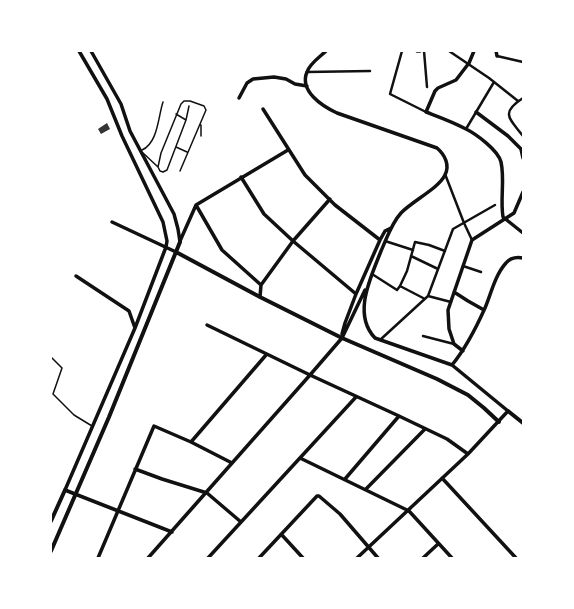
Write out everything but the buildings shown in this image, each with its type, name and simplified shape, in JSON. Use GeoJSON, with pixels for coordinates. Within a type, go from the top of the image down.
{"type":"FeatureCollection","features":[{"type":"Feature","properties":{"kind":"street"},"geometry":{"type":"LineString","coordinates":[[51,521],[135,328],[166,247],[167,240],[163,222],[122,136],[107,99],[79,51]]}},
{"type":"Feature","properties":{"kind":"street"},"geometry":{"type":"LineString","coordinates":[[91,51],[121,104],[130,132],[174,214],[180,242]]}},
{"type":"Feature","properties":{"kind":"street"},"geometry":{"type":"LineString","coordinates":[[326,51],[311,65],[307,72],[308,91],[314,98],[330,110],[437,148],[444,156],[447,166],[445,174],[436,185],[404,210],[391,228],[372,274],[366,295],[364,306],[366,325],[369,332],[375,338],[380,340],[452,365],[523,423]]}},
{"type":"Feature","properties":{"kind":"street"},"geometry":{"type":"LineString","coordinates":[[402,51],[390,94],[426,112],[466,129],[498,154],[501,162],[502,176],[502,211],[505,218],[523,233]]}},
{"type":"Feature","properties":{"kind":"street"},"geometry":{"type":"LineString","coordinates":[[424,51],[427,87]]}},
{"type":"Feature","properties":{"kind":"street"},"geometry":{"type":"LineString","coordinates":[[450,51],[469,63],[518,101]]}},
{"type":"Feature","properties":{"kind":"street"},"geometry":{"type":"LineString","coordinates":[[426,112],[435,91],[456,80],[469,63],[474,51]]}},
{"type":"Feature","properties":{"kind":"street"},"geometry":{"type":"LineString","coordinates":[[496,51],[496,56],[523,62]]}},
{"type":"Feature","properties":{"kind":"street"},"geometry":{"type":"LineString","coordinates":[[307,72],[370,71]]}},
{"type":"Feature","properties":{"kind":"street"},"geometry":{"type":"LineString","coordinates":[[239,98],[247,83],[253,78],[274,77],[286,79],[295,84],[307,86]]}},
{"type":"Feature","properties":{"kind":"street"},"geometry":{"type":"LineString","coordinates":[[466,129],[494,82]]}},
{"type":"Feature","properties":{"kind":"street"},"geometry":{"type":"LineString","coordinates":[[523,98],[511,106],[509,116],[523,136]]}},
{"type":"Feature","properties":{"kind":"street"},"geometry":{"type":"LineString","coordinates":[[263,109],[305,175],[330,199],[380,240]]}},
{"type":"Feature","properties":{"kind":"street"},"geometry":{"type":"LineString","coordinates":[[476,112],[508,136],[520,149],[523,158]]}},
{"type":"Feature","properties":{"kind":"street"},"geometry":{"type":"LineString","coordinates":[[51,551],[109,417],[196,205],[288,150]]}},
{"type":"Feature","properties":{"kind":"street"},"geometry":{"type":"LineString","coordinates":[[445,174],[472,240]]}},
{"type":"Feature","properties":{"kind":"street"},"geometry":{"type":"LineString","coordinates":[[241,178],[264,214],[293,241],[356,294]]}},
{"type":"Feature","properties":{"kind":"street"},"geometry":{"type":"LineString","coordinates":[[454,344],[449,329],[448,310],[472,240],[514,213],[522,198],[523,192]]}},
{"type":"Feature","properties":{"kind":"street"},"geometry":{"type":"LineString","coordinates":[[260,297],[260,285],[293,241],[330,199]]}},
{"type":"Feature","properties":{"kind":"street"},"geometry":{"type":"LineString","coordinates":[[196,205],[222,250],[260,285]]}},
{"type":"Feature","properties":{"kind":"street"},"geometry":{"type":"LineString","coordinates":[[380,340],[428,296],[453,229],[495,205]]}},
{"type":"Feature","properties":{"kind":"street"},"geometry":{"type":"LineString","coordinates":[[112,222],[176,252],[260,297],[342,338],[437,379],[468,395],[499,422]]}},
{"type":"Feature","properties":{"kind":"street"},"geometry":{"type":"LineString","coordinates":[[342,338],[343,327],[380,240],[385,231],[391,228]]}},
{"type":"Feature","properties":{"kind":"street"},"geometry":{"type":"LineString","coordinates":[[385,241],[413,250]]}},
{"type":"Feature","properties":{"kind":"street"},"geometry":{"type":"LineString","coordinates":[[372,274],[397,290],[407,271],[415,242],[445,251]]}},
{"type":"Feature","properties":{"kind":"street"},"geometry":{"type":"LineString","coordinates":[[411,256],[438,269]]}},
{"type":"Feature","properties":{"kind":"street"},"geometry":{"type":"LineString","coordinates":[[452,365],[463,351],[484,310],[499,272],[512,258],[523,258]]}},
{"type":"Feature","properties":{"kind":"street"},"geometry":{"type":"LineString","coordinates":[[463,266],[481,272]]}},
{"type":"Feature","properties":{"kind":"street"},"geometry":{"type":"LineString","coordinates":[[76,276],[126,308],[129,311],[135,328]]}},
{"type":"Feature","properties":{"kind":"street"},"geometry":{"type":"LineString","coordinates":[[148,558],[342,338],[370,281]]}},
{"type":"Feature","properties":{"kind":"street"},"geometry":{"type":"LineString","coordinates":[[400,286],[425,299]]}},
{"type":"Feature","properties":{"kind":"street"},"geometry":{"type":"LineString","coordinates":[[454,292],[484,310]]}},
{"type":"Feature","properties":{"kind":"street"},"geometry":{"type":"LineString","coordinates":[[428,296],[451,302]]}},
{"type":"Feature","properties":{"kind":"street"},"geometry":{"type":"LineString","coordinates":[[207,325],[447,439],[468,454]]}},
{"type":"Feature","properties":{"kind":"street"},"geometry":{"type":"LineString","coordinates":[[423,336],[454,344],[463,351]]}},
{"type":"Feature","properties":{"kind":"street"},"geometry":{"type":"LineString","coordinates":[[191,442],[266,354]]}},
{"type":"Feature","properties":{"kind":"street"},"geometry":{"type":"LineString","coordinates":[[208,558],[356,397]]}},
{"type":"Feature","properties":{"kind":"street"},"geometry":{"type":"LineString","coordinates":[[358,558],[468,454],[508,411]]}},
{"type":"Feature","properties":{"kind":"street"},"geometry":{"type":"LineString","coordinates":[[345,479],[400,416]]}},
{"type":"Feature","properties":{"kind":"street"},"geometry":{"type":"LineString","coordinates":[[98,558],[154,426],[191,442],[232,463]]}},
{"type":"Feature","properties":{"kind":"street"},"geometry":{"type":"LineString","coordinates":[[366,489],[425,429]]}},
{"type":"Feature","properties":{"kind":"street"},"geometry":{"type":"LineString","coordinates":[[300,458],[409,511],[452,558]]}},
{"type":"Feature","properties":{"kind":"street"},"geometry":{"type":"LineString","coordinates":[[135,469],[206,493],[241,522]]}},
{"type":"Feature","properties":{"kind":"street"},"geometry":{"type":"LineString","coordinates":[[442,478],[516,558]]}},
{"type":"Feature","properties":{"kind":"street"},"geometry":{"type":"LineString","coordinates":[[65,490],[172,532]]}},
{"type":"Feature","properties":{"kind":"street"},"geometry":{"type":"LineString","coordinates":[[259,558],[317,496],[319,496],[340,514],[378,558]]}},
{"type":"Feature","properties":{"kind":"street"},"geometry":{"type":"LineString","coordinates":[[282,534],[303,558]]}},
{"type":"Feature","properties":{"kind":"street"},"geometry":{"type":"LineString","coordinates":[[423,558],[438,544]]}},
{"type":"Feature","properties":{"kind":"lane"},"geometry":{"type":"LineString","coordinates":[[158,167],[161,153],[176,114],[184,101],[190,101],[204,106],[206,110],[180,170]]}},
{"type":"Feature","properties":{"kind":"lane"},"geometry":{"type":"LineString","coordinates":[[163,102],[158,124],[150,144],[140,150],[158,167],[159,170],[162,171],[167,170],[186,120],[189,106]]}},
{"type":"Feature","properties":{"kind":"lane"},"geometry":{"type":"LineString","coordinates":[[176,114],[186,120]]}},
{"type":"Feature","properties":{"kind":"lane"},"geometry":{"type":"LineString","coordinates":[[200,123],[201,136]]}},
{"type":"Feature","properties":{"kind":"lane"},"geometry":{"type":"LineString","coordinates":[[176,147],[188,152]]}},
{"type":"Feature","properties":{"kind":"lane"},"geometry":{"type":"LineString","coordinates":[[51,357],[62,368],[53,394],[74,415],[92,426]]}}]}
